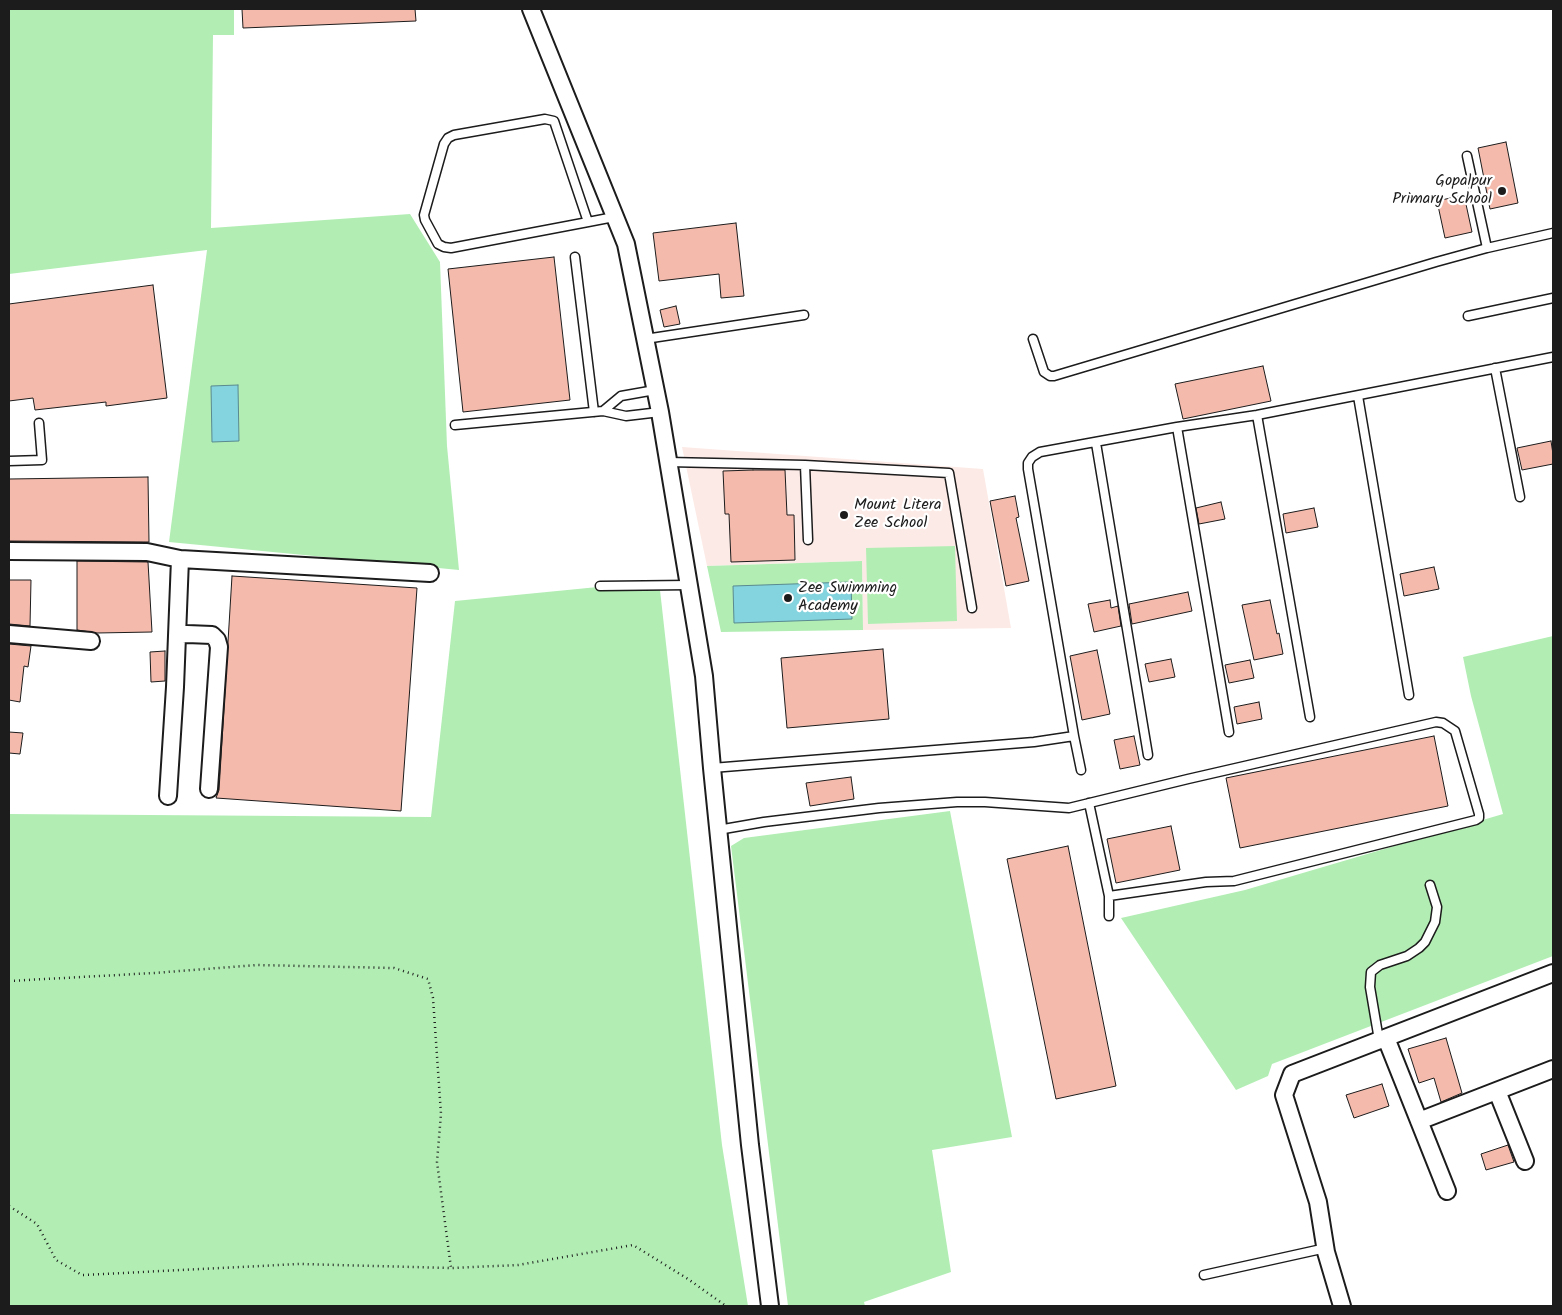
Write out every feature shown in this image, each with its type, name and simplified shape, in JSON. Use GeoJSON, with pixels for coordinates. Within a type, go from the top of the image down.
{"type":"FeatureCollection","features":[{"type":"Feature","properties":{"kind":"street"},"geometry":{"type":"LineString","coordinates":[[531,9],[626,244],[660,412],[704,676],[750,1145],[770,1306]]}},
{"type":"Feature","properties":{"kind":"street"},"geometry":{"type":"LineString","coordinates":[[9,551],[148,552],[180,559],[430,573]]}},
{"type":"Feature","properties":{"kind":"street"},"geometry":{"type":"LineString","coordinates":[[168,796],[180,559]]}},
{"type":"Feature","properties":{"kind":"street"},"geometry":{"type":"LineString","coordinates":[[9,634],[91,641]]}},
{"type":"Feature","properties":{"kind":"street"},"geometry":{"type":"LineString","coordinates":[[177,635],[212,635],[217,640],[219,647],[209,789]]}},
{"type":"Feature","properties":{"kind":"street"},"geometry":{"type":"LineString","coordinates":[[1342,1306],[1326,1248],[1318,1202],[1284,1095],[1292,1074],[1553,973]]}},
{"type":"Feature","properties":{"kind":"street"},"geometry":{"type":"LineString","coordinates":[[1382,1039],[1447,1191]]}},
{"type":"Feature","properties":{"kind":"street"},"geometry":{"type":"LineString","coordinates":[[1419,1122],[1553,1069]]}},
{"type":"Feature","properties":{"kind":"street"},"geometry":{"type":"LineString","coordinates":[[1497,1091],[1525,1160]]}},
{"type":"Feature","properties":{"kind":"lane"},"geometry":{"type":"LineString","coordinates":[[588,222],[554,121],[545,119],[454,134],[448,138],[444,144],[424,215],[438,244],[451,248],[588,222],[614,217]]}},
{"type":"Feature","properties":{"kind":"lane"},"geometry":{"type":"LineString","coordinates":[[1467,156],[1487,248]]}},
{"type":"Feature","properties":{"kind":"lane"},"geometry":{"type":"LineString","coordinates":[[1033,339],[1044,372],[1054,376],[1427,265],[1487,248],[1553,233]]}},
{"type":"Feature","properties":{"kind":"lane"},"geometry":{"type":"LineString","coordinates":[[575,257],[594,412]]}},
{"type":"Feature","properties":{"kind":"lane"},"geometry":{"type":"LineString","coordinates":[[1468,316],[1553,298]]}},
{"type":"Feature","properties":{"kind":"lane"},"geometry":{"type":"LineString","coordinates":[[645,339],[804,315]]}},
{"type":"Feature","properties":{"kind":"lane"},"geometry":{"type":"LineString","coordinates":[[1081,770],[1028,463],[1032,457],[1040,452],[1177,427],[1257,415],[1553,357]]}},
{"type":"Feature","properties":{"kind":"lane"},"geometry":{"type":"LineString","coordinates":[[1495,368],[1520,497]]}},
{"type":"Feature","properties":{"kind":"lane"},"geometry":{"type":"LineString","coordinates":[[604,411],[621,396],[655,390]]}},
{"type":"Feature","properties":{"kind":"lane"},"geometry":{"type":"LineString","coordinates":[[1358,396],[1409,695]]}},
{"type":"Feature","properties":{"kind":"lane"},"geometry":{"type":"LineString","coordinates":[[455,425],[604,411],[626,416],[660,412]]}},
{"type":"Feature","properties":{"kind":"lane"},"geometry":{"type":"LineString","coordinates":[[1257,415],[1310,717]]}},
{"type":"Feature","properties":{"kind":"lane"},"geometry":{"type":"LineString","coordinates":[[9,461],[42,460],[39,423]]}},
{"type":"Feature","properties":{"kind":"lane"},"geometry":{"type":"LineString","coordinates":[[1177,427],[1229,732]]}},
{"type":"Feature","properties":{"kind":"lane"},"geometry":{"type":"LineString","coordinates":[[1096,443],[1148,755]]}},
{"type":"Feature","properties":{"kind":"lane"},"geometry":{"type":"LineString","coordinates":[[668,462],[805,465],[949,473],[972,608]]}},
{"type":"Feature","properties":{"kind":"lane"},"geometry":{"type":"LineString","coordinates":[[805,465],[808,540]]}},
{"type":"Feature","properties":{"kind":"lane"},"geometry":{"type":"LineString","coordinates":[[600,586],[689,585]]}},
{"type":"Feature","properties":{"kind":"lane"},"geometry":{"type":"LineString","coordinates":[[718,830],[764,822],[878,808],[957,802],[986,802],[1069,808],[1188,778],[1436,722],[1443,722],[1455,731],[1480,814],[1476,820],[1234,881],[1206,882],[1109,896]]}},
{"type":"Feature","properties":{"kind":"lane"},"geometry":{"type":"LineString","coordinates":[[712,768],[1034,742],[1074,736]]}},
{"type":"Feature","properties":{"kind":"lane"},"geometry":{"type":"LineString","coordinates":[[1089,803],[1109,896],[1109,916]]}},
{"type":"Feature","properties":{"kind":"lane"},"geometry":{"type":"LineString","coordinates":[[1382,1039],[1370,987],[1371,972],[1380,966],[1407,956],[1425,942],[1437,914],[1437,907],[1430,884]]}},
{"type":"Feature","properties":{"kind":"lane"},"geometry":{"type":"LineString","coordinates":[[1204,1274],[1326,1248]]}},
{"type":"Feature","properties":{"kind":"path"},"geometry":{"type":"LineString","coordinates":[[9,981],[257,965],[394,968],[428,979],[433,998],[441,1114],[437,1162],[452,1268]]}},
{"type":"Feature","properties":{"kind":"path"},"geometry":{"type":"LineString","coordinates":[[9,1206],[37,1224],[56,1260],[82,1275],[300,1264],[452,1268],[518,1265],[633,1245],[688,1279],[726,1306]]}},
{"type":"Feature","properties":{"kind":"shaded area","name":"Mount Litera Zee School"},"geometry":{"type":"Polygon","coordinates":[[[682,447],[983,469],[1011,628],[863,630],[862,561],[707,566],[682,447]]]}},
{"type":"Feature","properties":{"kind":"green space"},"geometry":{"type":"Polygon","coordinates":[[[9,9],[234,9],[234,35],[213,35],[211,228],[410,214],[440,262],[447,446],[459,570],[169,542],[207,250],[9,274],[9,9]]]}},
{"type":"Feature","properties":{"kind":"green space"},"geometry":{"type":"Polygon","coordinates":[[[955,546],[957,621],[868,624],[866,548],[955,546]]]}},
{"type":"Feature","properties":{"kind":"green space","name":"Zee Swimming Academy"},"geometry":{"type":"Polygon","coordinates":[[[862,561],[863,630],[721,632],[707,566],[862,561]]]}},
{"type":"Feature","properties":{"kind":"green space"},"geometry":{"type":"Polygon","coordinates":[[[659,581],[722,1145],[748,1306],[9,1306],[9,814],[431,817],[455,601],[659,581]]]}},
{"type":"Feature","properties":{"kind":"green space"},"geometry":{"type":"Polygon","coordinates":[[[1553,636],[1553,956],[1272,1064],[1268,1076],[1236,1090],[1121,918],[1245,890],[1503,814],[1471,696],[1463,657],[1553,636]]]}},
{"type":"Feature","properties":{"kind":"green space"},"geometry":{"type":"Polygon","coordinates":[[[950,811],[1012,1137],[932,1150],[951,1272],[864,1302],[865,1306],[788,1306],[731,846],[744,838],[950,811]]]}},
{"type":"Feature","properties":{"kind":"water"},"geometry":{"type":"Polygon","coordinates":[[[238,385],[239,441],[212,442],[211,386],[238,385]]]}},
{"type":"Feature","properties":{"kind":"water"},"geometry":{"type":"Polygon","coordinates":[[[851,582],[852,619],[734,623],[733,586],[851,582]]]}},
{"type":"Feature","properties":{"kind":"building"},"geometry":{"type":"Polygon","coordinates":[[[242,9],[415,9],[416,21],[243,28],[242,9]]]}},
{"type":"Feature","properties":{"kind":"building"},"geometry":{"type":"Polygon","coordinates":[[[1506,142],[1518,203],[1490,209],[1478,148],[1506,142]]]}},
{"type":"Feature","properties":{"kind":"building"},"geometry":{"type":"Polygon","coordinates":[[[1464,195],[1472,232],[1445,238],[1437,201],[1464,195]]]}},
{"type":"Feature","properties":{"kind":"building"},"geometry":{"type":"Polygon","coordinates":[[[736,223],[744,296],[721,298],[719,274],[659,281],[653,233],[736,223]]]}},
{"type":"Feature","properties":{"kind":"building"},"geometry":{"type":"Polygon","coordinates":[[[554,257],[570,400],[463,412],[448,269],[554,257]]]}},
{"type":"Feature","properties":{"kind":"building"},"geometry":{"type":"Polygon","coordinates":[[[153,285],[167,398],[106,406],[106,402],[35,410],[33,398],[9,401],[9,304],[153,285]]]}},
{"type":"Feature","properties":{"kind":"building"},"geometry":{"type":"Polygon","coordinates":[[[676,306],[680,324],[664,327],[660,310],[676,306]]]}},
{"type":"Feature","properties":{"kind":"building"},"geometry":{"type":"Polygon","coordinates":[[[1263,366],[1271,401],[1183,419],[1175,384],[1263,366]]]}},
{"type":"Feature","properties":{"kind":"building"},"geometry":{"type":"Polygon","coordinates":[[[1551,441],[1553,464],[1522,470],[1517,448],[1551,441]]]}},
{"type":"Feature","properties":{"kind":"building"},"geometry":{"type":"Polygon","coordinates":[[[785,470],[787,515],[794,515],[795,560],[731,562],[729,514],[725,514],[723,471],[785,470]]]}},
{"type":"Feature","properties":{"kind":"building"},"geometry":{"type":"Polygon","coordinates":[[[148,477],[149,542],[9,541],[9,479],[148,477]]]}},
{"type":"Feature","properties":{"kind":"building"},"geometry":{"type":"Polygon","coordinates":[[[1015,496],[1019,517],[1016,518],[1029,581],[1006,586],[990,501],[1015,496]]]}},
{"type":"Feature","properties":{"kind":"building"},"geometry":{"type":"Polygon","coordinates":[[[1221,502],[1225,519],[1199,524],[1196,508],[1221,502]]]}},
{"type":"Feature","properties":{"kind":"building"},"geometry":{"type":"Polygon","coordinates":[[[1314,508],[1318,527],[1286,533],[1283,514],[1314,508]]]}},
{"type":"Feature","properties":{"kind":"building"},"geometry":{"type":"Polygon","coordinates":[[[77,561],[148,562],[152,632],[97,633],[77,630],[77,561]]]}},
{"type":"Feature","properties":{"kind":"building"},"geometry":{"type":"Polygon","coordinates":[[[1434,567],[1439,589],[1404,596],[1400,574],[1434,567]]]}},
{"type":"Feature","properties":{"kind":"building"},"geometry":{"type":"Polygon","coordinates":[[[232,576],[417,588],[401,811],[216,798],[219,790],[232,576]]]}},
{"type":"Feature","properties":{"kind":"building"},"geometry":{"type":"Polygon","coordinates":[[[9,580],[31,580],[30,626],[9,624],[9,580]]]}},
{"type":"Feature","properties":{"kind":"building"},"geometry":{"type":"Polygon","coordinates":[[[1188,592],[1192,611],[1132,624],[1129,604],[1188,592]]]}},
{"type":"Feature","properties":{"kind":"building"},"geometry":{"type":"Polygon","coordinates":[[[1110,600],[1111,608],[1118,606],[1121,626],[1094,632],[1088,604],[1110,600]]]}},
{"type":"Feature","properties":{"kind":"building"},"geometry":{"type":"Polygon","coordinates":[[[1270,600],[1283,654],[1254,660],[1242,605],[1270,600]]]}},
{"type":"Feature","properties":{"kind":"building"},"geometry":{"type":"Polygon","coordinates":[[[9,644],[31,646],[28,667],[24,666],[20,702],[9,700],[9,644]]]}},
{"type":"Feature","properties":{"kind":"building"},"geometry":{"type":"Polygon","coordinates":[[[883,649],[889,719],[787,728],[781,658],[883,649]]]}},
{"type":"Feature","properties":{"kind":"building"},"geometry":{"type":"Polygon","coordinates":[[[1097,650],[1110,714],[1082,720],[1070,656],[1097,650]]]}},
{"type":"Feature","properties":{"kind":"building"},"geometry":{"type":"Polygon","coordinates":[[[165,651],[165,681],[151,682],[150,652],[165,651]]]}},
{"type":"Feature","properties":{"kind":"building"},"geometry":{"type":"Polygon","coordinates":[[[1171,659],[1175,677],[1149,682],[1145,664],[1171,659]]]}},
{"type":"Feature","properties":{"kind":"building"},"geometry":{"type":"Polygon","coordinates":[[[1250,660],[1254,678],[1229,683],[1225,665],[1250,660]]]}},
{"type":"Feature","properties":{"kind":"building"},"geometry":{"type":"Polygon","coordinates":[[[1259,702],[1262,719],[1237,724],[1234,707],[1259,702]]]}},
{"type":"Feature","properties":{"kind":"building"},"geometry":{"type":"Polygon","coordinates":[[[9,732],[23,733],[20,754],[9,753],[9,732]]]}},
{"type":"Feature","properties":{"kind":"building"},"geometry":{"type":"Polygon","coordinates":[[[1134,736],[1140,765],[1120,769],[1114,740],[1134,736]]]}},
{"type":"Feature","properties":{"kind":"building"},"geometry":{"type":"Polygon","coordinates":[[[1434,736],[1448,806],[1240,848],[1226,778],[1434,736]]]}},
{"type":"Feature","properties":{"kind":"building"},"geometry":{"type":"Polygon","coordinates":[[[851,777],[854,799],[810,806],[806,783],[851,777]]]}},
{"type":"Feature","properties":{"kind":"building"},"geometry":{"type":"Polygon","coordinates":[[[1171,826],[1180,870],[1116,883],[1107,839],[1171,826]]]}},
{"type":"Feature","properties":{"kind":"building"},"geometry":{"type":"Polygon","coordinates":[[[1068,846],[1116,1086],[1056,1099],[1007,859],[1068,846]]]}},
{"type":"Feature","properties":{"kind":"building"},"geometry":{"type":"Polygon","coordinates":[[[1446,1038],[1462,1093],[1441,1102],[1434,1078],[1419,1083],[1408,1049],[1446,1038]]]}},
{"type":"Feature","properties":{"kind":"building"},"geometry":{"type":"Polygon","coordinates":[[[1382,1084],[1389,1106],[1354,1118],[1346,1095],[1382,1084]]]}},
{"type":"Feature","properties":{"kind":"building"},"geometry":{"type":"Polygon","coordinates":[[[1508,1145],[1514,1162],[1486,1170],[1481,1154],[1508,1145]]]}},
{"type":"Feature","properties":{"kind":"place","name":"Gopalpur Primary School"},"geometry":{"type":"Point","coordinates":[1502,191]}},
{"type":"Feature","properties":{"kind":"place","name":"Mount Litera Zee School"},"geometry":{"type":"Point","coordinates":[844,515]}},
{"type":"Feature","properties":{"kind":"place","name":"Zee Swimming Academy"},"geometry":{"type":"Point","coordinates":[788,598]}}]}
